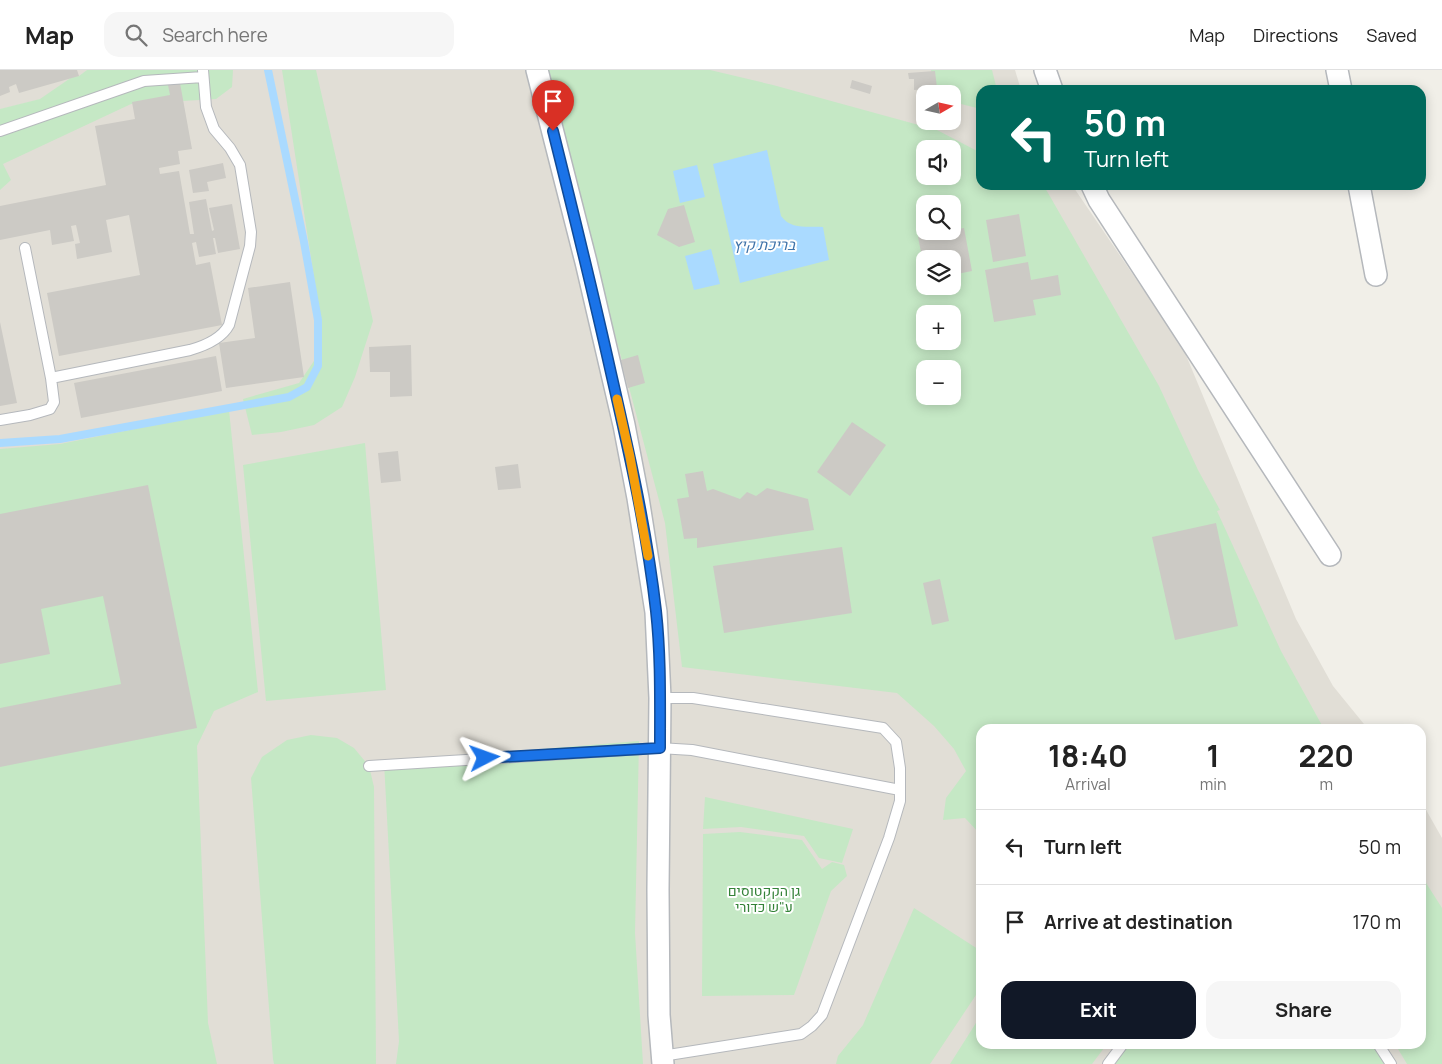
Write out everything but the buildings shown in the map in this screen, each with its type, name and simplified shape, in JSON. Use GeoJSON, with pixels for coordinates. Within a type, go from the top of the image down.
{"type":"FeatureCollection","features":[{"type":"Feature","properties":{"kind":"street"},"geometry":{"type":"LineString","coordinates":[[537,70],[586,262],[630,457],[656,612],[660,698],[659,1015],[662,1060]]}},
{"type":"Feature","properties":{"kind":"street"},"geometry":{"type":"LineString","coordinates":[[1045,70],[1050,85]]}},
{"type":"Feature","properties":{"kind":"street"},"geometry":{"type":"LineString","coordinates":[[1337,70],[1339,85]]}},
{"type":"Feature","properties":{"kind":"street"},"geometry":{"type":"LineString","coordinates":[[1095,190],[1104,208],[1330,556]]}},
{"type":"Feature","properties":{"kind":"street"},"geometry":{"type":"LineString","coordinates":[[1360,190],[1376,275]]}},
{"type":"Feature","properties":{"kind":"lane"},"geometry":{"type":"LineString","coordinates":[[0,131],[144,81],[203,74],[206,107],[214,129],[230,148],[240,166],[251,232],[250,246],[226,332],[208,343],[190,350],[51,378]]}},
{"type":"Feature","properties":{"kind":"lane"},"geometry":{"type":"LineString","coordinates":[[0,420],[30,415],[50,409],[54,402],[25,248]]}},
{"type":"Feature","properties":{"kind":"lane"},"geometry":{"type":"LineString","coordinates":[[660,698],[693,698],[883,728],[896,742],[900,768],[900,801],[890,838],[822,1015],[801,1034],[662,1060]]}},
{"type":"Feature","properties":{"kind":"lane"},"geometry":{"type":"LineString","coordinates":[[369,766],[660,748],[692,750],[900,790]]}},
{"type":"Feature","properties":{"kind":"lane"},"geometry":{"type":"LineString","coordinates":[[1108,1064],[1119,1049]]}},
{"type":"Feature","properties":{"kind":"lane"},"geometry":{"type":"LineString","coordinates":[[1381,1049],[1391,1064]]}},
{"type":"Feature","properties":{"kind":"shaded area"},"geometry":{"type":"Polygon","coordinates":[[[0,70],[1015,70],[1020,85],[976,85],[976,190],[1075,190],[1183,348],[1296,619],[1333,686],[1364,724],[976,724],[976,1049],[1426,1049],[1426,810],[1442,838],[1442,1064],[0,1064],[0,70]]]}},
{"type":"Feature","properties":{"kind":"green space"},"geometry":{"type":"Polygon","coordinates":[[[87,70],[233,70],[232,87],[216,99],[131,104],[3,164],[11,180],[0,190],[0,109],[40,99],[72,77],[79,76],[87,70]]]}},
{"type":"Feature","properties":{"kind":"green space"},"geometry":{"type":"Polygon","coordinates":[[[282,70],[316,70],[373,321],[355,377],[342,407],[314,425],[281,432],[252,435],[243,399],[299,383],[316,358],[320,316],[282,70]]]}},
{"type":"Feature","properties":{"kind":"green space"},"geometry":{"type":"Polygon","coordinates":[[[545,70],[710,70],[773,85],[916,124],[916,130],[937,130],[956,140],[916,140],[916,185],[961,185],[961,143],[976,150],[976,190],[1046,190],[1159,386],[1198,470],[1220,510],[1217,511],[1281,651],[1321,724],[976,724],[976,830],[965,818],[943,820],[946,798],[966,771],[954,749],[934,726],[897,693],[682,667],[665,523],[545,70]]]}},
{"type":"Feature","properties":{"kind":"green space"},"geometry":{"type":"Polygon","coordinates":[[[931,70],[992,70],[996,85],[976,85],[976,108],[961,104],[961,85],[933,85],[931,70]]]}},
{"type":"Feature","properties":{"kind":"green space"},"geometry":{"type":"Polygon","coordinates":[[[229,410],[258,692],[214,711],[197,746],[208,1023],[217,1064],[0,1064],[0,449],[60,444],[229,410]]]}},
{"type":"Feature","properties":{"kind":"green space"},"geometry":{"type":"Polygon","coordinates":[[[365,443],[386,690],[266,701],[243,465],[365,443]]]}},
{"type":"Feature","properties":{"kind":"green space"},"geometry":{"type":"Polygon","coordinates":[[[311,735],[337,738],[354,748],[369,766],[374,787],[376,1064],[274,1064],[273,1059],[251,778],[262,757],[287,740],[311,735]]]}},
{"type":"Feature","properties":{"kind":"green space"},"geometry":{"type":"Polygon","coordinates":[[[639,741],[635,933],[643,1064],[396,1064],[399,1041],[384,762],[639,741]]]}},
{"type":"Feature","properties":{"kind":"green space"},"geometry":{"type":"Polygon","coordinates":[[[705,797],[853,829],[842,863],[819,858],[804,836],[741,827],[703,829],[705,797]]]}},
{"type":"Feature","properties":{"kind":"green space","name":"גן הקקטוסים ע\"ש כדורי"},"geometry":{"type":"Polygon","coordinates":[[[740,832],[802,840],[822,869],[832,862],[844,865],[847,876],[831,891],[794,995],[702,996],[703,834],[740,832]]]}},
{"type":"Feature","properties":{"kind":"green space"},"geometry":{"type":"Polygon","coordinates":[[[1426,883],[1442,908],[1442,1064],[1407,1064],[1398,1049],[1426,1049],[1426,883]]]}},
{"type":"Feature","properties":{"kind":"green space"},"geometry":{"type":"Polygon","coordinates":[[[914,908],[976,948],[976,995],[930,1064],[836,1064],[838,1056],[863,1025],[914,908]]]}},
{"type":"Feature","properties":{"kind":"green space"},"geometry":{"type":"Polygon","coordinates":[[[976,1023],[976,1049],[1103,1049],[1092,1064],[950,1064],[976,1023]]]}},
{"type":"Feature","properties":{"kind":"green space"},"geometry":{"type":"Polygon","coordinates":[[[1124,1049],[1376,1049],[1386,1064],[1114,1064],[1124,1049]]]}},
{"type":"Feature","properties":{"kind":"water","name":"בריכת קיץ"},"geometry":{"type":"Polygon","coordinates":[[[767,150],[781,216],[794,225],[823,227],[829,260],[740,283],[713,164],[767,150]]]}},
{"type":"Feature","properties":{"kind":"water"},"geometry":{"type":"Polygon","coordinates":[[[697,165],[705,197],[680,203],[673,171],[697,165]]]}},
{"type":"Feature","properties":{"kind":"water"},"geometry":{"type":"Polygon","coordinates":[[[711,249],[720,284],[694,290],[685,256],[711,249]]]}},
{"type":"Feature","properties":{"kind":"waterway"},"geometry":{"type":"LineString","coordinates":[[0,443],[60,439],[289,397],[307,387],[318,366],[318,320],[304,242],[268,70]]}},
{"type":"Feature","properties":{"kind":"slow traffic"},"geometry":{"type":"LineString","coordinates":[[617,399],[624,425],[648,556]]}},
{"type":"Feature","properties":{"kind":"route"},"geometry":{"type":"LineString","coordinates":[[485,758],[660,748],[656,612],[638,498],[624,425],[553,131]]}}]}
